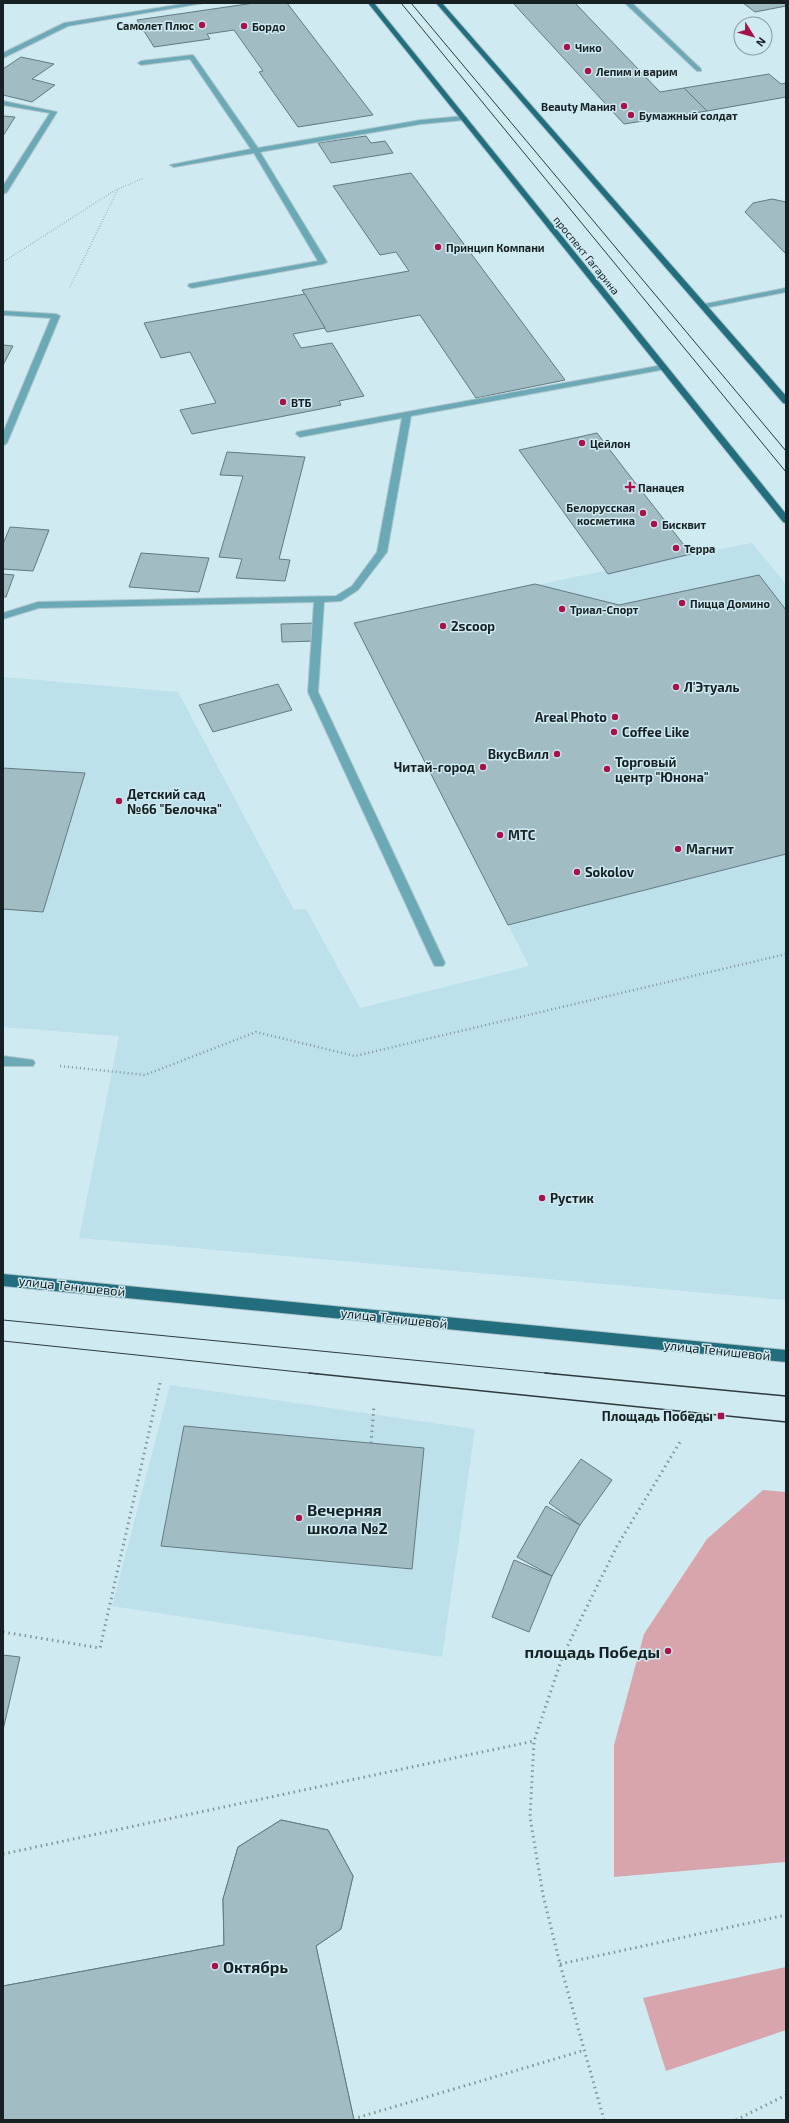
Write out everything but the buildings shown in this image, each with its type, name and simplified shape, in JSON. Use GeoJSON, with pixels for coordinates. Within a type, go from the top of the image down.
{"type":"FeatureCollection","features":[{"type":"Feature","properties":{"kind":"main road","name":"проспект Гагарина"},"geometry":{"type":"LineString","coordinates":[[372,3],[786,520]]}},
{"type":"Feature","properties":{"kind":"main road"},"geometry":{"type":"LineString","coordinates":[[439,3],[705,306],[786,401]]}},
{"type":"Feature","properties":{"kind":"main road","name":"улица Тенишевой"},"geometry":{"type":"LineString","coordinates":[[3,1280],[786,1356]]}},
{"type":"Feature","properties":{"kind":"lane"},"geometry":{"type":"LineString","coordinates":[[3,56],[66,24],[202,3]]}},
{"type":"Feature","properties":{"kind":"lane"},"geometry":{"type":"LineString","coordinates":[[628,3],[699,70]]}},
{"type":"Feature","properties":{"kind":"lane"},"geometry":{"type":"LineString","coordinates":[[141,63],[192,57],[256,151],[323,262],[192,286]]}},
{"type":"Feature","properties":{"kind":"lane"},"geometry":{"type":"LineString","coordinates":[[3,103],[54,112],[3,192]]}},
{"type":"Feature","properties":{"kind":"lane"},"geometry":{"type":"LineString","coordinates":[[174,165],[421,122],[464,118]]}},
{"type":"Feature","properties":{"kind":"lane"},"geometry":{"type":"LineString","coordinates":[[705,306],[786,290]]}},
{"type":"Feature","properties":{"kind":"lane"},"geometry":{"type":"LineString","coordinates":[[3,313],[56,316],[3,442]]}},
{"type":"Feature","properties":{"kind":"lane"},"geometry":{"type":"LineString","coordinates":[[300,434],[663,366]]}},
{"type":"Feature","properties":{"kind":"lane"},"geometry":{"type":"LineString","coordinates":[[3,616],[38,605],[338,599],[355,588],[382,552],[407,414]]}},
{"type":"Feature","properties":{"kind":"lane"},"geometry":{"type":"LineString","coordinates":[[319,599],[313,692],[439,963]]}},
{"type":"Feature","properties":{"kind":"lane"},"geometry":{"type":"LineString","coordinates":[[3,1061],[28,1063]]}},
{"type":"Feature","properties":{"kind":"path"},"geometry":{"type":"LineString","coordinates":[[3,262],[118,189],[174,165]]}},
{"type":"Feature","properties":{"kind":"path"},"geometry":{"type":"LineString","coordinates":[[56,316],[118,189]]}},
{"type":"Feature","properties":{"kind":"path"},"geometry":{"type":"LineString","coordinates":[[28,1063],[145,1075],[256,1032],[355,1056],[786,954]]}},
{"type":"Feature","properties":{"kind":"path"},"geometry":{"type":"LineString","coordinates":[[3,1632],[100,1648],[161,1379]]}},
{"type":"Feature","properties":{"kind":"path"},"geometry":{"type":"LineString","coordinates":[[371,1443],[374,1405]]}},
{"type":"Feature","properties":{"kind":"path"},"geometry":{"type":"LineString","coordinates":[[604,2120],[560,1964],[543,1895],[530,1816],[534,1741],[563,1655],[618,1546],[680,1442]]}},
{"type":"Feature","properties":{"kind":"path"},"geometry":{"type":"LineString","coordinates":[[3,1854],[534,1741]]}},
{"type":"Feature","properties":{"kind":"path"},"geometry":{"type":"LineString","coordinates":[[560,1964],[786,1915]]}},
{"type":"Feature","properties":{"kind":"path"},"geometry":{"type":"LineString","coordinates":[[353,2119],[584,2050]]}},
{"type":"Feature","properties":{"kind":"path"},"geometry":{"type":"LineString","coordinates":[[736,2120],[786,2095]]}},
{"type":"Feature","properties":{"kind":"shaded area"},"geometry":{"type":"Polygon","coordinates":[[[752,543],[786,584],[786,1300],[79,1238],[119,1036],[3,1027],[3,677],[178,692],[294,910],[306,909],[360,1008],[529,966],[354,623],[594,573],[752,543]]]}},
{"type":"Feature","properties":{"kind":"shaded area","name":"Вечерняя школа №2"},"geometry":{"type":"Polygon","coordinates":[[[170,1385],[475,1429],[442,1657],[112,1606],[170,1385]]]}},
{"type":"Feature","properties":{"kind":"shaded area"},"geometry":{"type":"Polygon","coordinates":[[[763,1490],[786,1492],[786,1862],[614,1877],[614,1745],[644,1634],[707,1539],[763,1490]]]}},
{"type":"Feature","properties":{"kind":"shaded area"},"geometry":{"type":"Polygon","coordinates":[[[786,1967],[786,2030],[666,2071],[643,1998],[786,1967]]]}},
{"type":"Feature","properties":{"kind":"tram line"},"geometry":{"type":"LineString","coordinates":[[401,3],[786,472]]}},
{"type":"Feature","properties":{"kind":"tram line"},"geometry":{"type":"LineString","coordinates":[[411,3],[786,451]]}},
{"type":"Feature","properties":{"kind":"tram line"},"geometry":{"type":"LineString","coordinates":[[3,1320],[556,1374]]}},
{"type":"Feature","properties":{"kind":"tram line"},"geometry":{"type":"LineString","coordinates":[[3,1341],[318,1374]]}},
{"type":"Feature","properties":{"kind":"tram line"},"geometry":{"type":"LineString","coordinates":[[309,1373],[786,1422]]}},
{"type":"Feature","properties":{"kind":"tram line"},"geometry":{"type":"LineString","coordinates":[[545,1373],[786,1396]]}},
{"type":"Feature","properties":{"kind":"place","name":"Самолет Плюс"},"geometry":{"type":"Point","coordinates":[202,25]}},
{"type":"Feature","properties":{"kind":"place","name":"Бордо"},"geometry":{"type":"Point","coordinates":[244,26]}},
{"type":"Feature","properties":{"kind":"place","name":"Чико"},"geometry":{"type":"Point","coordinates":[567,47]}},
{"type":"Feature","properties":{"kind":"place","name":"Лепим и варим"},"geometry":{"type":"Point","coordinates":[588,71]}},
{"type":"Feature","properties":{"kind":"place","name":"Beauty Мания"},"geometry":{"type":"Point","coordinates":[624,106]}},
{"type":"Feature","properties":{"kind":"place","name":"Бумажный солдат"},"geometry":{"type":"Point","coordinates":[631,115]}},
{"type":"Feature","properties":{"kind":"place","name":"Принцип Компани"},"geometry":{"type":"Point","coordinates":[438,247]}},
{"type":"Feature","properties":{"kind":"place","name":"ВТБ"},"geometry":{"type":"Point","coordinates":[283,402]}},
{"type":"Feature","properties":{"kind":"place","name":"Цейлон"},"geometry":{"type":"Point","coordinates":[582,443]}},
{"type":"Feature","properties":{"kind":"place","name":"Панацея"},"geometry":{"type":"Point","coordinates":[630,487]}},
{"type":"Feature","properties":{"kind":"place","name":"Белорусская косметика"},"geometry":{"type":"Point","coordinates":[643,513]}},
{"type":"Feature","properties":{"kind":"place","name":"Бисквит"},"geometry":{"type":"Point","coordinates":[654,524]}},
{"type":"Feature","properties":{"kind":"place","name":"Терра"},"geometry":{"type":"Point","coordinates":[676,548]}},
{"type":"Feature","properties":{"kind":"place","name":"Пицца Домино"},"geometry":{"type":"Point","coordinates":[682,603]}},
{"type":"Feature","properties":{"kind":"place","name":"Триал-Спорт"},"geometry":{"type":"Point","coordinates":[562,609]}},
{"type":"Feature","properties":{"kind":"place","name":"2scoop"},"geometry":{"type":"Point","coordinates":[443,626]}},
{"type":"Feature","properties":{"kind":"place","name":"Л'Этуаль"},"geometry":{"type":"Point","coordinates":[676,687]}},
{"type":"Feature","properties":{"kind":"place","name":"Areal Photo"},"geometry":{"type":"Point","coordinates":[615,717]}},
{"type":"Feature","properties":{"kind":"place","name":"Coffee Like"},"geometry":{"type":"Point","coordinates":[614,732]}},
{"type":"Feature","properties":{"kind":"place","name":"ВкусВилл"},"geometry":{"type":"Point","coordinates":[557,754]}},
{"type":"Feature","properties":{"kind":"place","name":"Читай-город"},"geometry":{"type":"Point","coordinates":[483,767]}},
{"type":"Feature","properties":{"kind":"place","name":"Торговый центр \"Юнона\""},"geometry":{"type":"Point","coordinates":[607,769]}},
{"type":"Feature","properties":{"kind":"place","name":"Детский сад №66 \"Белочка\""},"geometry":{"type":"Point","coordinates":[119,801]}},
{"type":"Feature","properties":{"kind":"place","name":"МТС"},"geometry":{"type":"Point","coordinates":[500,835]}},
{"type":"Feature","properties":{"kind":"place","name":"Магнит"},"geometry":{"type":"Point","coordinates":[678,849]}},
{"type":"Feature","properties":{"kind":"place","name":"Sokolov"},"geometry":{"type":"Point","coordinates":[577,872]}},
{"type":"Feature","properties":{"kind":"place","name":"Рустик"},"geometry":{"type":"Point","coordinates":[542,1198]}},
{"type":"Feature","properties":{"kind":"place","name":"Площадь Победы"},"geometry":{"type":"Point","coordinates":[721,1416]}},
{"type":"Feature","properties":{"kind":"place","name":"Вечерняя школа №2"},"geometry":{"type":"Point","coordinates":[299,1518]}},
{"type":"Feature","properties":{"kind":"place","name":"площадь Победы"},"geometry":{"type":"Point","coordinates":[668,1651]}},
{"type":"Feature","properties":{"kind":"place","name":"Октябрь"},"geometry":{"type":"Point","coordinates":[215,1966]}}]}
